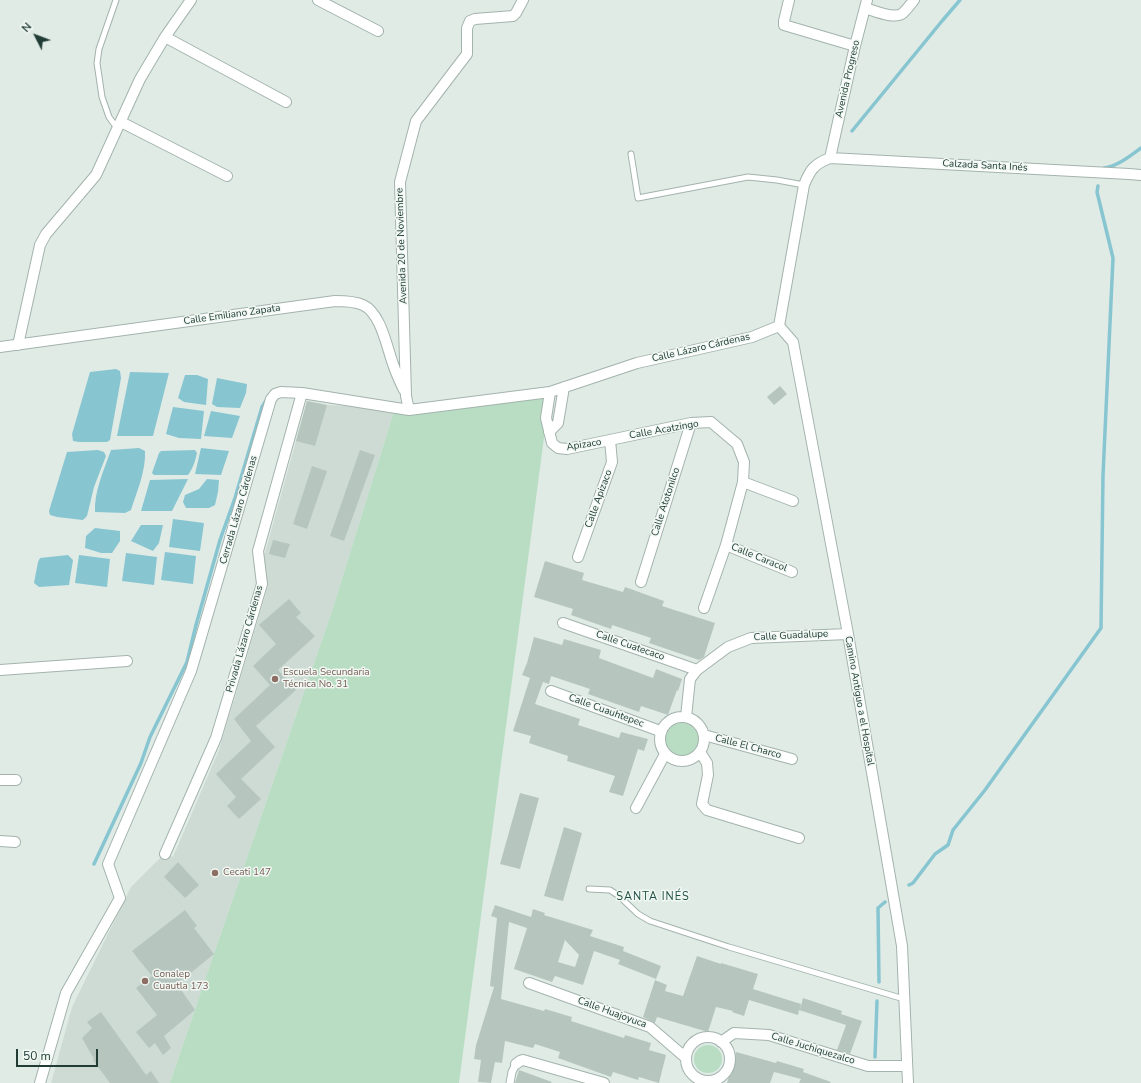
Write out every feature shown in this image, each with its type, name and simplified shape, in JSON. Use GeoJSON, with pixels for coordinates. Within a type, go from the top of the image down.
{"type":"FeatureCollection","features":[{"type":"Feature","properties":{"kind":"street"},"geometry":{"type":"LineString","coordinates":[[18,345],[40,245],[46,234],[96,175],[140,79],[165,38],[191,0]]}},
{"type":"Feature","properties":{"kind":"street"},"geometry":{"type":"LineString","coordinates":[[318,0],[378,31]]}},
{"type":"Feature","properties":{"kind":"street","name":"Avenida 20 de Noviembre"},"geometry":{"type":"LineString","coordinates":[[409,410],[406,396],[400,182],[416,121],[467,54],[467,28],[470,21],[475,19],[513,16],[523,0]]}},
{"type":"Feature","properties":{"kind":"street"},"geometry":{"type":"LineString","coordinates":[[789,0],[784,25],[855,46]]}},
{"type":"Feature","properties":{"kind":"street"},"geometry":{"type":"LineString","coordinates":[[866,4],[892,16],[898,16],[903,13],[914,0]]}},
{"type":"Feature","properties":{"kind":"street","name":"Avenida Progreso"},"geometry":{"type":"LineString","coordinates":[[830,158],[866,4]]}},
{"type":"Feature","properties":{"kind":"street"},"geometry":{"type":"LineString","coordinates":[[165,38],[286,102]]}},
{"type":"Feature","properties":{"kind":"street"},"geometry":{"type":"LineString","coordinates":[[119,125],[227,176]]}},
{"type":"Feature","properties":{"kind":"street"},"geometry":{"type":"LineString","coordinates":[[779,326],[804,185],[810,170],[821,161],[830,158]]}},
{"type":"Feature","properties":{"kind":"street","name":"Calzada Santa Inés"},"geometry":{"type":"LineString","coordinates":[[830,158],[1141,175]]}},
{"type":"Feature","properties":{"kind":"street","name":"Calle Emiliano Zapata"},"geometry":{"type":"LineString","coordinates":[[0,347],[335,301],[350,301],[364,305],[380,324],[393,365],[406,396]]}},
{"type":"Feature","properties":{"kind":"street","name":"Calle Lázaro Cárdenas"},"geometry":{"type":"LineString","coordinates":[[564,387],[637,363],[752,337],[779,326]]}},
{"type":"Feature","properties":{"kind":"street","name":"Camino Antiguo a el Hospital"},"geometry":{"type":"LineString","coordinates":[[779,326],[793,342],[848,634],[902,946],[908,1083]]}},
{"type":"Feature","properties":{"kind":"street"},"geometry":{"type":"LineString","coordinates":[[550,432],[558,423],[564,387]]}},
{"type":"Feature","properties":{"kind":"street","name":"Cerrada Lázaro Cárdenas"},"geometry":{"type":"LineString","coordinates":[[40,1083],[66,993],[120,898],[108,864],[191,671],[272,399],[275,394],[281,392],[302,393],[409,410],[550,392],[564,387]]}},
{"type":"Feature","properties":{"kind":"street"},"geometry":{"type":"LineString","coordinates":[[550,392],[546,418],[550,432]]}},
{"type":"Feature","properties":{"kind":"street","name":"Privada Lázaro Cárdenas"},"geometry":{"type":"LineString","coordinates":[[166,854],[216,738],[262,584],[258,550],[302,393]]}},
{"type":"Feature","properties":{"kind":"street","name":"Calle Acatzingo"},"geometry":{"type":"LineString","coordinates":[[610,440],[692,423],[711,422],[737,444],[744,462],[743,482]]}},
{"type":"Feature","properties":{"kind":"street","name":"Calle Atotonilco"},"geometry":{"type":"LineString","coordinates":[[641,582],[692,423]]}},
{"type":"Feature","properties":{"kind":"street","name":"Apizaco"},"geometry":{"type":"LineString","coordinates":[[550,432],[552,443],[558,448],[567,449],[610,440]]}},
{"type":"Feature","properties":{"kind":"street","name":"Calle Apizaco"},"geometry":{"type":"LineString","coordinates":[[578,558],[612,462],[610,440]]}},
{"type":"Feature","properties":{"kind":"street"},"geometry":{"type":"LineString","coordinates":[[743,482],[793,501]]}},
{"type":"Feature","properties":{"kind":"street","name":"Calle Caracol"},"geometry":{"type":"LineString","coordinates":[[704,608],[726,544],[743,482]]}},
{"type":"Feature","properties":{"kind":"street","name":"Calle Caracol"},"geometry":{"type":"LineString","coordinates":[[726,544],[792,572]]}},
{"type":"Feature","properties":{"kind":"street","name":"Calle Cuatecaco"},"geometry":{"type":"LineString","coordinates":[[563,623],[697,670]]}},
{"type":"Feature","properties":{"kind":"street","name":"Calle Guadalupe"},"geometry":{"type":"LineString","coordinates":[[686,717],[690,679],[697,670],[728,647],[751,638],[848,634]]}},
{"type":"Feature","properties":{"kind":"street"},"geometry":{"type":"LineString","coordinates":[[0,670],[127,661]]}},
{"type":"Feature","properties":{"kind":"street","name":"Calle Cuauhtepec"},"geometry":{"type":"LineString","coordinates":[[551,691],[660,731]]}},
{"type":"Feature","properties":{"kind":"street"},"geometry":{"type":"LineString","coordinates":[[686,717],[698,723],[702,728],[704,735],[703,747],[700,752],[692,759],[683,762],[673,760],[665,754],[659,743],[660,731],[664,724],[670,719],[686,717]]}},
{"type":"Feature","properties":{"kind":"street","name":"Calle El Charco"},"geometry":{"type":"LineString","coordinates":[[704,735],[792,759]]}},
{"type":"Feature","properties":{"kind":"street"},"geometry":{"type":"LineString","coordinates":[[700,752],[707,763],[708,775],[702,804],[707,810],[799,838]]}},
{"type":"Feature","properties":{"kind":"street"},"geometry":{"type":"LineString","coordinates":[[636,808],[665,754]]}},
{"type":"Feature","properties":{"kind":"street"},"geometry":{"type":"LineString","coordinates":[[0,780],[16,780]]}},
{"type":"Feature","properties":{"kind":"street"},"geometry":{"type":"LineString","coordinates":[[0,841],[15,842]]}},
{"type":"Feature","properties":{"kind":"street","name":"Calle Huajoyuca"},"geometry":{"type":"LineString","coordinates":[[529,983],[650,1026],[686,1058]]}},
{"type":"Feature","properties":{"kind":"street","name":"Calle Juchiquezalco"},"geometry":{"type":"LineString","coordinates":[[721,1042],[734,1033],[769,1035],[868,1066],[908,1066]]}},
{"type":"Feature","properties":{"kind":"street"},"geometry":{"type":"LineString","coordinates":[[704,1038],[711,1038],[721,1042],[727,1049],[729,1056],[729,1063],[723,1075],[712,1082],[692,1080],[687,1067],[686,1058],[687,1052],[691,1045],[697,1040],[704,1038]]}},
{"type":"Feature","properties":{"kind":"street"},"geometry":{"type":"LineString","coordinates":[[510,1083],[512,1072],[516,1064],[523,1060],[604,1083]]}},
{"type":"Feature","properties":{"kind":"lane"},"geometry":{"type":"LineString","coordinates":[[116,0],[99,49],[96,63],[102,97],[109,117],[119,125]]}},
{"type":"Feature","properties":{"kind":"lane"},"geometry":{"type":"LineString","coordinates":[[631,154],[638,198],[748,177],[804,185]]}},
{"type":"Feature","properties":{"kind":"lane"},"geometry":{"type":"LineString","coordinates":[[589,889],[610,890],[619,896],[638,914],[650,922],[904,999]]}},
{"type":"Feature","properties":{"kind":"shaded area"},"geometry":{"type":"Polygon","coordinates":[[[307,401],[327,405],[395,408],[333,608],[170,1083],[51,1083],[72,1007],[131,887],[160,858],[162,852],[173,857],[219,750],[268,586],[263,560],[307,401]]]}},
{"type":"Feature","properties":{"kind":"green space"},"geometry":{"type":"Polygon","coordinates":[[[550,392],[459,1083],[170,1083],[333,608],[395,408],[550,392]]]}},
{"type":"Feature","properties":{"kind":"green space"},"geometry":{"type":"Polygon","coordinates":[[[685,723],[694,728],[698,733],[698,747],[694,752],[689,756],[679,757],[675,756],[666,747],[665,737],[666,733],[675,724],[685,723]]]}},
{"type":"Feature","properties":{"kind":"green space"},"geometry":{"type":"Polygon","coordinates":[[[708,1045],[718,1049],[722,1059],[718,1069],[708,1073],[698,1069],[694,1059],[698,1049],[708,1045]]]}},
{"type":"Feature","properties":{"kind":"water"},"geometry":{"type":"Polygon","coordinates":[[[116,369],[120,371],[121,378],[110,440],[107,442],[73,441],[72,434],[90,372],[116,369]]]}},
{"type":"Feature","properties":{"kind":"water"},"geometry":{"type":"Polygon","coordinates":[[[130,372],[169,373],[153,436],[117,436],[130,372]]]}},
{"type":"Feature","properties":{"kind":"water"},"geometry":{"type":"Polygon","coordinates":[[[185,375],[197,375],[208,379],[206,405],[184,402],[178,398],[185,375]]]}},
{"type":"Feature","properties":{"kind":"water"},"geometry":{"type":"Polygon","coordinates":[[[217,378],[247,384],[246,393],[240,408],[217,407],[212,404],[217,378]]]}},
{"type":"Feature","properties":{"kind":"water"},"geometry":{"type":"Polygon","coordinates":[[[173,407],[204,411],[201,439],[179,438],[166,434],[173,407]]]}},
{"type":"Feature","properties":{"kind":"water"},"geometry":{"type":"Polygon","coordinates":[[[211,411],[240,416],[232,438],[204,436],[211,411]]]}},
{"type":"Feature","properties":{"kind":"water"},"geometry":{"type":"Polygon","coordinates":[[[139,448],[145,451],[144,466],[141,481],[131,510],[125,513],[95,512],[98,488],[111,450],[139,448]]]}},
{"type":"Feature","properties":{"kind":"water"},"geometry":{"type":"Polygon","coordinates":[[[201,448],[229,451],[221,475],[195,474],[201,448]]]}},
{"type":"Feature","properties":{"kind":"water"},"geometry":{"type":"Polygon","coordinates":[[[98,450],[104,452],[106,456],[94,487],[87,516],[83,520],[50,515],[49,511],[67,452],[98,450]]]}},
{"type":"Feature","properties":{"kind":"water"},"geometry":{"type":"Polygon","coordinates":[[[195,450],[197,453],[193,467],[188,475],[154,475],[152,473],[161,451],[195,450]]]}},
{"type":"Feature","properties":{"kind":"water"},"geometry":{"type":"Polygon","coordinates":[[[188,479],[172,511],[141,511],[150,480],[188,479]]]}},
{"type":"Feature","properties":{"kind":"water"},"geometry":{"type":"Polygon","coordinates":[[[207,479],[219,480],[215,505],[209,508],[186,508],[183,502],[185,495],[199,489],[207,479]]]}},
{"type":"Feature","properties":{"kind":"water"},"geometry":{"type":"Polygon","coordinates":[[[173,519],[204,523],[200,551],[169,547],[173,519]]]}},
{"type":"Feature","properties":{"kind":"water"},"geometry":{"type":"Polygon","coordinates":[[[141,525],[163,525],[159,543],[153,551],[131,541],[141,525]]]}},
{"type":"Feature","properties":{"kind":"water"},"geometry":{"type":"Polygon","coordinates":[[[95,528],[120,531],[120,541],[112,553],[101,553],[85,548],[86,536],[95,528]]]}},
{"type":"Feature","properties":{"kind":"water"},"geometry":{"type":"Polygon","coordinates":[[[165,552],[196,556],[193,584],[161,580],[165,552]]]}},
{"type":"Feature","properties":{"kind":"water"},"geometry":{"type":"Polygon","coordinates":[[[126,553],[157,557],[154,585],[122,581],[126,553]]]}},
{"type":"Feature","properties":{"kind":"water"},"geometry":{"type":"Polygon","coordinates":[[[68,555],[73,560],[69,585],[39,587],[34,583],[40,558],[68,555]]]}},
{"type":"Feature","properties":{"kind":"water"},"geometry":{"type":"Polygon","coordinates":[[[79,555],[110,559],[107,587],[75,583],[79,555]]]}},
{"type":"Feature","properties":{"kind":"building"},"geometry":{"type":"Polygon","coordinates":[[[780,386],[787,394],[774,405],[767,397],[780,386]]]}},
{"type":"Feature","properties":{"kind":"building"},"geometry":{"type":"Polygon","coordinates":[[[307,401],[327,405],[315,446],[296,441],[307,401]]]}},
{"type":"Feature","properties":{"kind":"building"},"geometry":{"type":"Polygon","coordinates":[[[360,450],[375,455],[344,541],[330,536],[360,450]]]}},
{"type":"Feature","properties":{"kind":"building"},"geometry":{"type":"Polygon","coordinates":[[[312,466],[327,471],[307,529],[293,524],[312,466]]]}},
{"type":"Feature","properties":{"kind":"building"},"geometry":{"type":"Polygon","coordinates":[[[273,540],[290,544],[285,558],[269,554],[273,540]]]}},
{"type":"Feature","properties":{"kind":"building"},"geometry":{"type":"Polygon","coordinates":[[[545,561],[584,573],[582,580],[623,592],[625,587],[664,601],[662,606],[715,623],[704,657],[699,660],[649,643],[651,638],[612,625],[611,629],[571,615],[573,609],[534,597],[545,561]]]}},
{"type":"Feature","properties":{"kind":"building"},"geometry":{"type":"Polygon","coordinates":[[[289,599],[301,613],[296,617],[315,636],[278,670],[296,690],[256,726],[275,747],[241,779],[261,799],[239,819],[227,806],[236,797],[216,774],[251,741],[234,719],[270,685],[253,666],[276,644],[259,625],[289,599]]]}},
{"type":"Feature","properties":{"kind":"building"},"geometry":{"type":"Polygon","coordinates":[[[534,637],[562,645],[564,639],[601,650],[599,658],[653,678],[656,669],[682,679],[668,715],[641,706],[639,712],[588,694],[590,689],[551,676],[549,684],[543,682],[535,704],[580,719],[578,725],[619,738],[621,732],[648,739],[644,751],[638,749],[623,796],[609,792],[615,776],[567,761],[568,756],[529,743],[531,736],[513,731],[530,678],[522,675],[534,637]]]}},
{"type":"Feature","properties":{"kind":"building"},"geometry":{"type":"Polygon","coordinates":[[[520,793],[539,798],[520,869],[500,864],[520,793]]]}},
{"type":"Feature","properties":{"kind":"building"},"geometry":{"type":"Polygon","coordinates":[[[564,827],[582,833],[563,901],[544,896],[564,827]]]}},
{"type":"Feature","properties":{"kind":"building"},"geometry":{"type":"Polygon","coordinates":[[[178,862],[199,885],[185,898],[164,877],[178,862]]]}},
{"type":"Feature","properties":{"kind":"building"},"geometry":{"type":"Polygon","coordinates":[[[495,905],[531,917],[533,909],[545,913],[544,915],[593,930],[590,936],[624,947],[623,951],[661,966],[656,979],[618,964],[620,960],[594,951],[583,985],[555,976],[552,982],[514,969],[527,928],[509,922],[501,999],[572,1017],[571,1021],[624,1038],[625,1035],[651,1043],[649,1050],[666,1055],[659,1083],[639,1077],[638,1080],[613,1072],[611,1077],[558,1058],[560,1052],[535,1044],[533,1048],[505,1041],[502,1063],[495,1062],[491,1083],[478,1082],[481,1060],[474,1059],[476,1045],[494,987],[490,986],[497,918],[491,916],[495,905]],[[565,940],[558,962],[575,967],[579,955],[565,940]]]}},
{"type":"Feature","properties":{"kind":"building"},"geometry":{"type":"Polygon","coordinates":[[[185,910],[197,926],[194,928],[214,954],[177,984],[195,1010],[164,1036],[171,1048],[163,1055],[155,1043],[149,1048],[136,1032],[157,1015],[136,988],[152,976],[132,951],[185,910]]]}},
{"type":"Feature","properties":{"kind":"building"},"geometry":{"type":"Polygon","coordinates":[[[697,956],[758,974],[753,989],[801,1004],[800,1010],[803,998],[842,1011],[841,1014],[862,1021],[850,1054],[837,1050],[846,1025],[799,1010],[798,1015],[749,1000],[744,1016],[732,1012],[733,1011],[716,1007],[708,1032],[657,1017],[655,1023],[643,1017],[655,980],[667,985],[665,991],[683,996],[697,956]]]}},
{"type":"Feature","properties":{"kind":"building"},"geometry":{"type":"Polygon","coordinates":[[[101,1012],[146,1075],[151,1071],[159,1083],[110,1083],[93,1060],[94,1059],[82,1038],[92,1028],[87,1022],[101,1012]]]}},
{"type":"Feature","properties":{"kind":"building"},"geometry":{"type":"Polygon","coordinates":[[[736,1052],[776,1063],[777,1061],[804,1069],[803,1072],[831,1082],[799,1083],[801,1079],[774,1072],[770,1083],[727,1083],[736,1052]]]}},
{"type":"Feature","properties":{"kind":"building"},"geometry":{"type":"Polygon","coordinates":[[[519,1070],[552,1082],[515,1083],[519,1070]]]}},
{"type":"Feature","properties":{"kind":"waterway"},"geometry":{"type":"LineString","coordinates":[[852,131],[960,0]]}},
{"type":"Feature","properties":{"kind":"waterway"},"geometry":{"type":"LineString","coordinates":[[1104,168],[1119,163],[1141,148]]}},
{"type":"Feature","properties":{"kind":"waterway"},"geometry":{"type":"LineString","coordinates":[[909,885],[913,883],[935,854],[948,845],[953,830],[985,790],[1101,628],[1103,475],[1113,258],[1097,192],[1098,186]]}},
{"type":"Feature","properties":{"kind":"waterway"},"geometry":{"type":"LineString","coordinates":[[94,864],[141,763],[150,737],[187,662],[220,540],[235,498],[262,407],[267,399]]}},
{"type":"Feature","properties":{"kind":"waterway"},"geometry":{"type":"LineString","coordinates":[[879,982],[878,908],[885,902]]}},
{"type":"Feature","properties":{"kind":"waterway"},"geometry":{"type":"LineString","coordinates":[[875,1057],[877,1001]]}},
{"type":"Feature","properties":{"kind":"place","name":"Escuela Secundaria Técnica No. 31"},"geometry":{"type":"Point","coordinates":[275,679]}},
{"type":"Feature","properties":{"kind":"place","name":"Cecati 147"},"geometry":{"type":"Point","coordinates":[215,873]}},
{"type":"Feature","properties":{"kind":"place","name":"Conalep Cuautla 173"},"geometry":{"type":"Point","coordinates":[145,981]}},
{"type":"Feature","properties":{"kind":"district","name":"SANTA INÉS"},"geometry":{"type":"Point","coordinates":[653,897]}}]}
